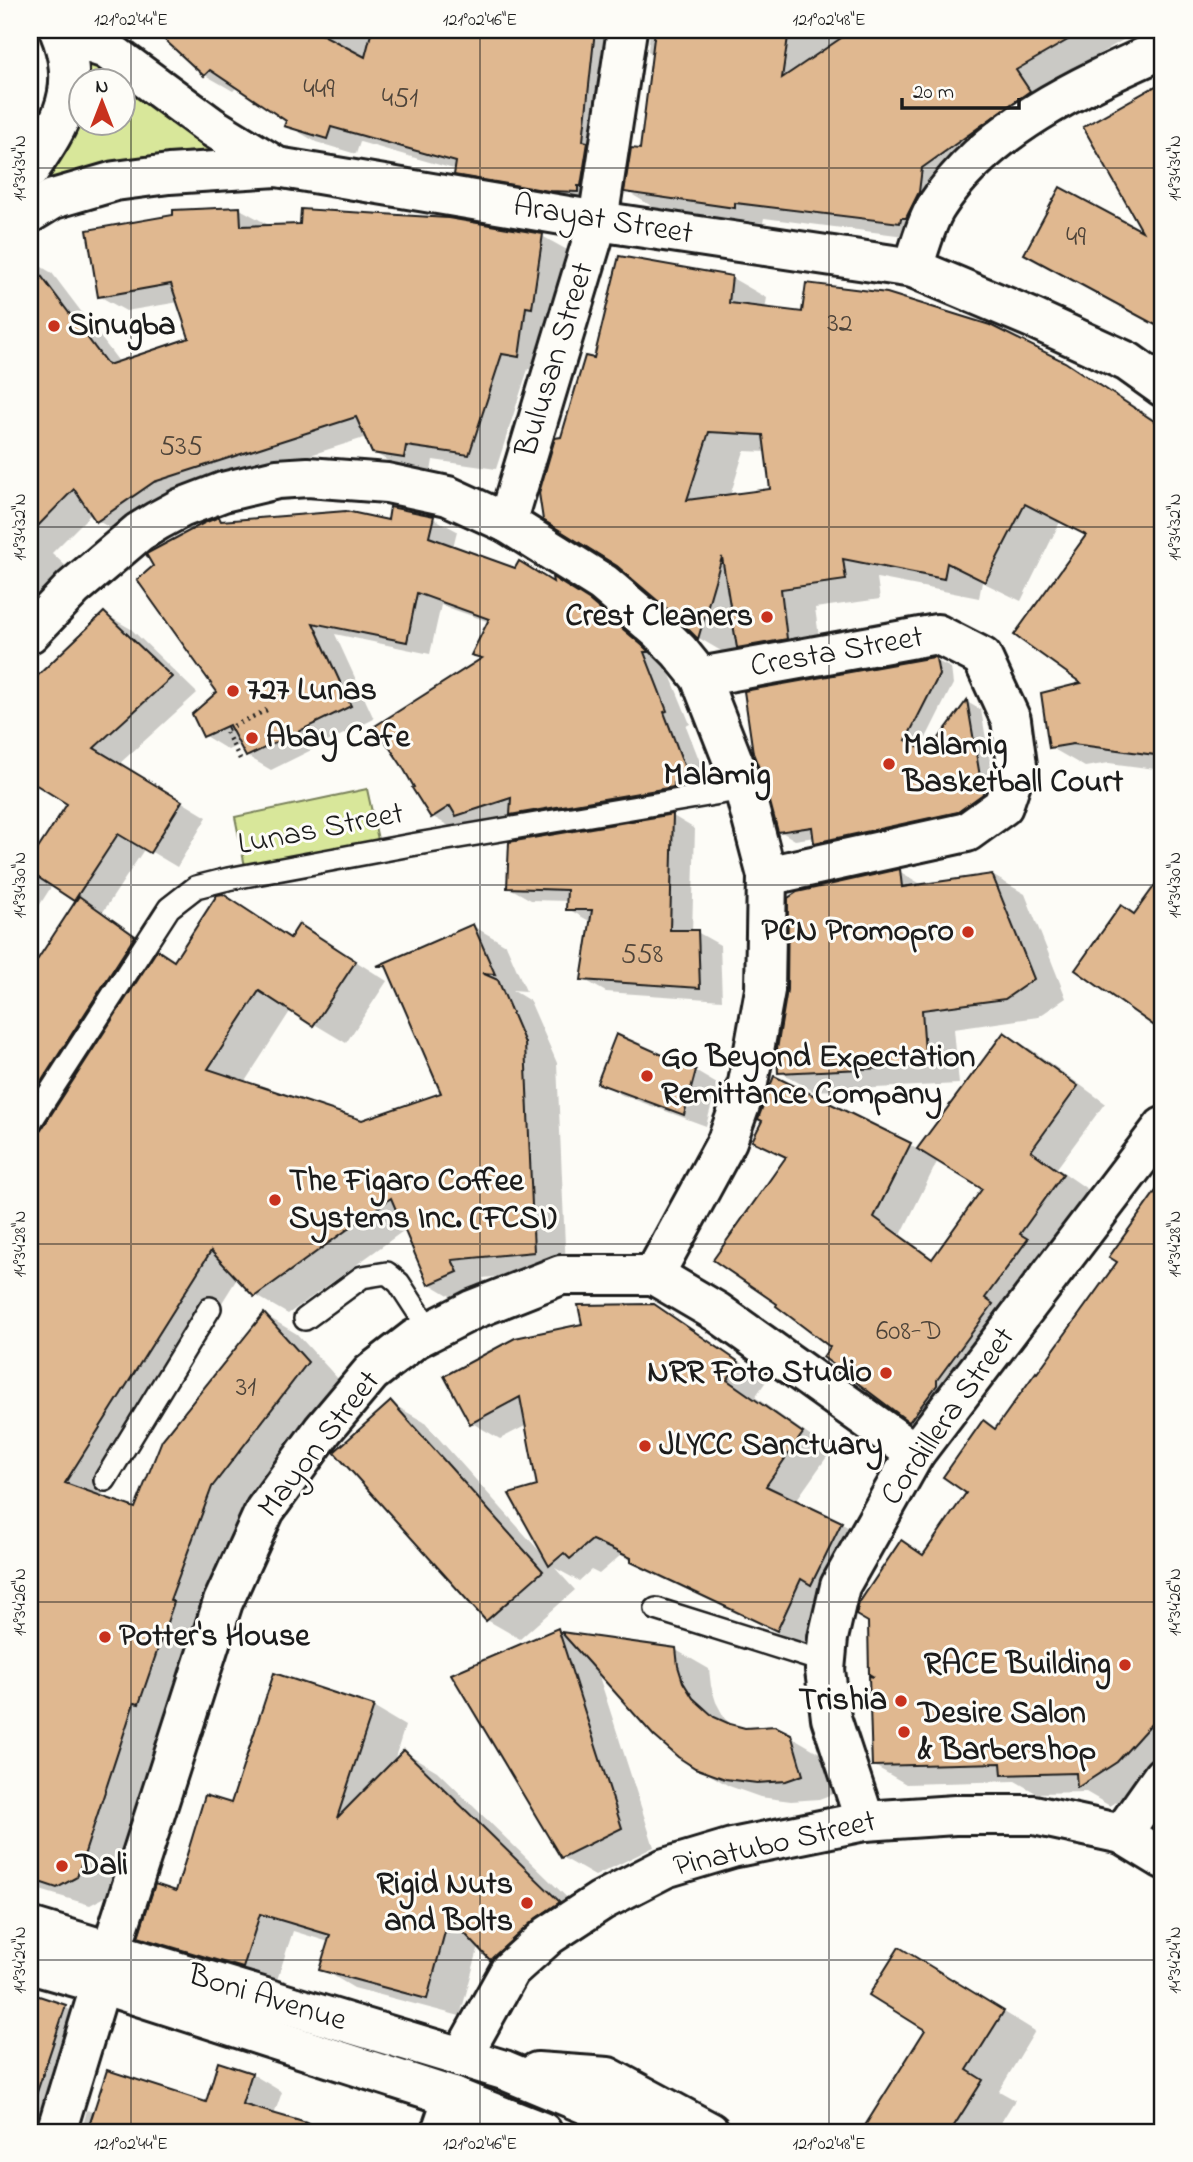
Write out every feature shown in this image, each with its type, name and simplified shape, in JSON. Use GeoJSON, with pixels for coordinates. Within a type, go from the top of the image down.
{"type":"FeatureCollection","features":[{"type":"Feature","properties":{"kind":"street","name":"Bulusan Street"},"geometry":{"type":"LineString","coordinates":[[507,523],[598,221],[626,30]]}},
{"type":"Feature","properties":{"kind":"street","name":"Arayat Street"},"geometry":{"type":"LineString","coordinates":[[60,32],[106,48],[212,127],[277,167],[598,221],[913,268],[1032,317],[1128,362],[1163,387]]}},
{"type":"Feature","properties":{"kind":"street"},"geometry":{"type":"LineString","coordinates":[[30,169],[62,116],[71,79],[60,32]]}},
{"type":"Feature","properties":{"kind":"street"},"geometry":{"type":"LineString","coordinates":[[913,268],[936,205],[972,161],[1028,118],[1098,78],[1163,49]]}},
{"type":"Feature","properties":{"kind":"street"},"geometry":{"type":"LineString","coordinates":[[30,213],[53,199],[115,181],[169,174],[277,167]]}},
{"type":"Feature","properties":{"kind":"street"},"geometry":{"type":"LineString","coordinates":[[30,633],[73,588],[139,532],[181,508],[223,492],[277,480],[308,478],[387,483],[448,496],[507,523],[603,583],[658,630],[700,677],[744,789],[767,876],[765,990],[748,1083],[727,1141],[654,1275],[717,1312],[915,1454]]}},
{"type":"Feature","properties":{"kind":"street","name":"Cresta Street"},"geometry":{"type":"LineString","coordinates":[[700,677],[937,634],[982,657],[1011,720],[1017,765],[1003,806],[967,832],[767,876]]}},
{"type":"Feature","properties":{"kind":"street","name":"Cordillera Street"},"geometry":{"type":"LineString","coordinates":[[865,1821],[831,1718],[825,1662],[840,1586],[915,1454],[1163,1127]]}},
{"type":"Feature","properties":{"kind":"street","name":"Mayon Street"},"geometry":{"type":"LineString","coordinates":[[56,2132],[223,1602],[265,1510],[323,1430],[371,1373],[415,1339],[472,1310],[561,1275],[654,1275]]}},
{"type":"Feature","properties":{"kind":"street"},"geometry":{"type":"LineString","coordinates":[[1122,1834],[1163,1776]]}},
{"type":"Feature","properties":{"kind":"street","name":"Pinatubo Street"},"geometry":{"type":"LineString","coordinates":[[461,2058],[510,1970],[549,1935],[601,1900],[665,1868],[732,1848],[865,1821],[955,1815],[1034,1815],[1122,1834],[1163,1859]]}},
{"type":"Feature","properties":{"kind":"street","name":"Boni Avenue"},"geometry":{"type":"LineString","coordinates":[[30,1927],[106,1968],[447,2115],[502,2121],[542,2132]]}},
{"type":"Feature","properties":{"kind":"street","name":"Boni Avenue"},"geometry":{"type":"LineString","coordinates":[[30,1965],[106,1968],[461,2058],[504,2070],[653,2132]]}},
{"type":"Feature","properties":{"kind":"street","name":"Boni Avenue"},"geometry":{"type":"LineString","coordinates":[[504,2070],[608,2077],[710,2132]]}},
{"type":"Feature","properties":{"kind":"lane","name":"Lunas Street"},"geometry":{"type":"LineString","coordinates":[[30,1123],[169,908],[196,887],[411,845],[744,789]]}},
{"type":"Feature","properties":{"kind":"lane"},"geometry":{"type":"LineString","coordinates":[[305,1319],[362,1277],[387,1273],[399,1283],[431,1332]]}},
{"type":"Feature","properties":{"kind":"lane"},"geometry":{"type":"LineString","coordinates":[[105,1480],[210,1308]]}},
{"type":"Feature","properties":{"kind":"lane"},"geometry":{"type":"LineString","coordinates":[[656,1609],[825,1662]]}},
{"type":"Feature","properties":{"kind":"path"},"geometry":{"type":"LineString","coordinates":[[240,759],[225,730],[269,709]]}},
{"type":"Feature","properties":{"kind":"shaded area"},"geometry":{"type":"Polygon","coordinates":[[[30,30],[41,30],[44,36],[30,60],[30,30]]]}},
{"type":"Feature","properties":{"kind":"green space"},"geometry":{"type":"Polygon","coordinates":[[[72,35],[113,66],[66,66],[66,136],[136,136],[136,84],[230,155],[30,192],[30,162],[72,35]]]}},
{"type":"Feature","properties":{"kind":"green space"},"geometry":{"type":"Polygon","coordinates":[[[367,789],[382,858],[249,886],[235,817],[367,789]]]}},
{"type":"Feature","properties":{"kind":"building"},"geometry":{"type":"Polygon","coordinates":[[[154,30],[314,30],[365,57],[372,30],[595,30],[583,141],[588,142],[581,186],[578,186],[578,192],[549,191],[454,175],[456,162],[331,127],[327,139],[284,126],[286,121],[210,70],[204,76],[154,30]]]}},
{"type":"Feature","properties":{"kind":"building"},"geometry":{"type":"Polygon","coordinates":[[[655,30],[789,30],[782,78],[853,30],[1085,30],[1016,70],[1030,91],[922,168],[919,192],[906,218],[901,218],[900,223],[735,203],[735,208],[624,192],[631,148],[640,149],[655,30]]]}},
{"type":"Feature","properties":{"kind":"building"},"geometry":{"type":"Polygon","coordinates":[[[1163,82],[1163,329],[1024,254],[1060,187],[1142,231],[1083,127],[1163,82]]]}},
{"type":"Feature","properties":{"kind":"building"},"geometry":{"type":"Polygon","coordinates":[[[240,207],[241,226],[300,224],[301,209],[448,218],[543,234],[532,308],[526,307],[519,357],[502,354],[469,455],[406,446],[404,458],[372,453],[356,417],[154,482],[96,522],[74,489],[30,534],[30,261],[108,365],[189,338],[171,284],[98,297],[87,230],[173,215],[173,210],[240,207]]]}},
{"type":"Feature","properties":{"kind":"building"},"geometry":{"type":"Polygon","coordinates":[[[619,256],[732,276],[729,303],[802,312],[806,283],[887,293],[990,325],[1065,362],[1163,427],[1163,756],[1073,744],[1049,748],[1041,693],[1081,683],[1014,635],[1086,535],[1025,504],[985,582],[947,563],[944,579],[843,559],[846,580],[781,589],[787,639],[737,648],[722,557],[698,639],[617,566],[543,520],[539,493],[555,438],[561,437],[585,356],[594,358],[619,256]],[[709,432],[687,500],[770,489],[763,435],[709,432]]]}},
{"type":"Feature","properties":{"kind":"building"},"geometry":{"type":"Polygon","coordinates":[[[390,507],[434,516],[429,537],[515,568],[519,561],[553,582],[552,577],[590,601],[643,646],[649,652],[644,652],[688,776],[674,782],[674,787],[510,815],[511,798],[456,816],[450,806],[431,818],[402,766],[375,726],[482,658],[471,655],[489,619],[417,593],[407,642],[313,623],[351,706],[246,757],[229,725],[203,737],[192,714],[217,692],[137,580],[153,566],[146,554],[219,517],[221,521],[346,511],[388,520],[390,507]]]}},
{"type":"Feature","properties":{"kind":"building"},"geometry":{"type":"Polygon","coordinates":[[[104,612],[172,677],[94,748],[182,801],[150,853],[118,834],[74,901],[30,872],[30,861],[67,804],[30,781],[30,683],[104,612]]]}},
{"type":"Feature","properties":{"kind":"building","name":"Malamig Basketball Court"},"geometry":{"type":"Polygon","coordinates":[[[934,657],[939,675],[906,740],[928,753],[967,700],[983,794],[958,812],[814,843],[812,827],[778,832],[765,783],[753,753],[744,691],[934,657]]]}},
{"type":"Feature","properties":{"kind":"building"},"geometry":{"type":"Polygon","coordinates":[[[673,814],[670,930],[698,930],[700,988],[581,980],[592,910],[566,910],[567,890],[507,888],[509,842],[673,814]]]}},
{"type":"Feature","properties":{"kind":"building"},"geometry":{"type":"Polygon","coordinates":[[[900,869],[902,887],[992,874],[1034,979],[1005,999],[922,1010],[926,1066],[778,1073],[777,1049],[787,990],[788,898],[797,892],[900,869]]]}},
{"type":"Feature","properties":{"kind":"building"},"geometry":{"type":"Polygon","coordinates":[[[1163,874],[1163,1032],[1075,970],[1121,905],[1134,914],[1163,874]]]}},
{"type":"Feature","properties":{"kind":"building"},"geometry":{"type":"Polygon","coordinates":[[[223,894],[290,938],[299,924],[356,961],[313,1026],[259,991],[208,1069],[362,1120],[441,1093],[386,966],[377,966],[473,924],[495,974],[482,973],[498,980],[525,1043],[534,1252],[452,1260],[458,1272],[428,1285],[391,1198],[254,1297],[211,1251],[65,1483],[135,1508],[162,1440],[264,1313],[308,1362],[212,1487],[170,1600],[174,1602],[139,1704],[134,1703],[77,1877],[57,1888],[30,1879],[30,1136],[41,1130],[157,950],[174,961],[217,895],[223,894]]]}},
{"type":"Feature","properties":{"kind":"building"},"geometry":{"type":"Polygon","coordinates":[[[79,896],[135,936],[30,1099],[30,971],[79,896]]]}},
{"type":"Feature","properties":{"kind":"building"},"geometry":{"type":"Polygon","coordinates":[[[1004,1032],[1078,1086],[1031,1151],[1063,1174],[1020,1234],[1028,1239],[985,1298],[993,1304],[909,1422],[823,1357],[830,1347],[776,1306],[777,1304],[713,1260],[786,1157],[752,1141],[762,1121],[758,1119],[774,1076],[911,1143],[874,1217],[932,1259],[982,1189],[917,1149],[1004,1032]]]}},
{"type":"Feature","properties":{"kind":"building","name":"Go Beyond Expectation Remittance Company"},"geometry":{"type":"Polygon","coordinates":[[[616,1034],[696,1070],[684,1115],[597,1083],[616,1034]]]}},
{"type":"Feature","properties":{"kind":"building"},"geometry":{"type":"Polygon","coordinates":[[[1163,1181],[1163,1711],[1117,1762],[1077,1788],[1076,1773],[1002,1775],[1001,1763],[872,1766],[869,1676],[874,1677],[869,1674],[868,1622],[856,1615],[859,1603],[901,1540],[923,1555],[966,1493],[943,1477],[983,1420],[995,1429],[1037,1373],[1117,1262],[1109,1257],[1163,1181]]]}},
{"type":"Feature","properties":{"kind":"building"},"geometry":{"type":"Polygon","coordinates":[[[654,1304],[739,1362],[727,1380],[803,1433],[766,1486],[842,1522],[811,1585],[801,1579],[777,1631],[631,1562],[631,1558],[592,1540],[570,1559],[564,1553],[549,1566],[509,1494],[537,1486],[520,1397],[470,1424],[444,1376],[515,1338],[582,1324],[578,1305],[654,1304]]]}},
{"type":"Feature","properties":{"kind":"building"},"geometry":{"type":"Polygon","coordinates":[[[391,1401],[543,1571],[486,1621],[334,1452],[391,1401]]]}},
{"type":"Feature","properties":{"kind":"building"},"geometry":{"type":"Polygon","coordinates":[[[558,1628],[622,1828],[561,1858],[451,1674],[558,1628]]]}},
{"type":"Feature","properties":{"kind":"building"},"geometry":{"type":"Polygon","coordinates":[[[561,1632],[676,1648],[683,1682],[693,1698],[714,1717],[730,1724],[745,1728],[775,1726],[791,1734],[803,1775],[786,1781],[757,1783],[725,1779],[695,1768],[654,1736],[561,1632]]]}},
{"type":"Feature","properties":{"kind":"building"},"geometry":{"type":"Polygon","coordinates":[[[274,1673],[374,1706],[337,1818],[404,1750],[560,1902],[535,1919],[490,1960],[449,1917],[427,1999],[319,1970],[330,1935],[260,1914],[243,1968],[138,1937],[155,1884],[176,1891],[205,1795],[231,1803],[274,1673]]]}},
{"type":"Feature","properties":{"kind":"building"},"geometry":{"type":"Polygon","coordinates":[[[899,1947],[1004,2011],[967,2070],[983,2080],[950,2132],[861,2132],[925,2030],[869,1995],[899,1947]]]}},
{"type":"Feature","properties":{"kind":"building"},"geometry":{"type":"Polygon","coordinates":[[[30,1993],[66,2005],[36,2095],[30,2094],[30,1993]]]}},
{"type":"Feature","properties":{"kind":"building"},"geometry":{"type":"Polygon","coordinates":[[[218,2062],[252,2073],[242,2104],[310,2124],[308,2132],[87,2132],[107,2070],[206,2102],[218,2062]]]}},
{"type":"Feature","properties":{"kind":"place","name":"Sinugba"},"geometry":{"type":"Point","coordinates":[54,326]}},
{"type":"Feature","properties":{"kind":"place","name":"Crest Cleaners"},"geometry":{"type":"Point","coordinates":[767,617]}},
{"type":"Feature","properties":{"kind":"place","name":"727 Lunas"},"geometry":{"type":"Point","coordinates":[233,691]}},
{"type":"Feature","properties":{"kind":"place","name":"Abay Cafe"},"geometry":{"type":"Point","coordinates":[252,738]}},
{"type":"Feature","properties":{"kind":"place","name":"Malamig Basketball Court"},"geometry":{"type":"Point","coordinates":[889,764]}},
{"type":"Feature","properties":{"kind":"place","name":"PCN Promopro"},"geometry":{"type":"Point","coordinates":[968,932]}},
{"type":"Feature","properties":{"kind":"place","name":"Go Beyond Expectation Remittance Company"},"geometry":{"type":"Point","coordinates":[647,1076]}},
{"type":"Feature","properties":{"kind":"place","name":"The Figaro Coffee Systems Inc. (FCSI)"},"geometry":{"type":"Point","coordinates":[275,1200]}},
{"type":"Feature","properties":{"kind":"place","name":"NRR Foto Studio"},"geometry":{"type":"Point","coordinates":[886,1373]}},
{"type":"Feature","properties":{"kind":"place","name":"JLYCC Sanctuary"},"geometry":{"type":"Point","coordinates":[645,1446]}},
{"type":"Feature","properties":{"kind":"place","name":"Potter's House"},"geometry":{"type":"Point","coordinates":[105,1637]}},
{"type":"Feature","properties":{"kind":"place","name":"RACE Building"},"geometry":{"type":"Point","coordinates":[1125,1665]}},
{"type":"Feature","properties":{"kind":"place","name":"Trishia"},"geometry":{"type":"Point","coordinates":[901,1701]}},
{"type":"Feature","properties":{"kind":"place","name":"Desire Salon & Barbershop"},"geometry":{"type":"Point","coordinates":[904,1732]}},
{"type":"Feature","properties":{"kind":"place","name":"Dali"},"geometry":{"type":"Point","coordinates":[62,1866]}},
{"type":"Feature","properties":{"kind":"place","name":"Rigid Nuts and Bolts"},"geometry":{"type":"Point","coordinates":[527,1903]}},
{"type":"Feature","properties":{"kind":"district","name":"Malamig"},"geometry":{"type":"Point","coordinates":[717,776]}}]}
